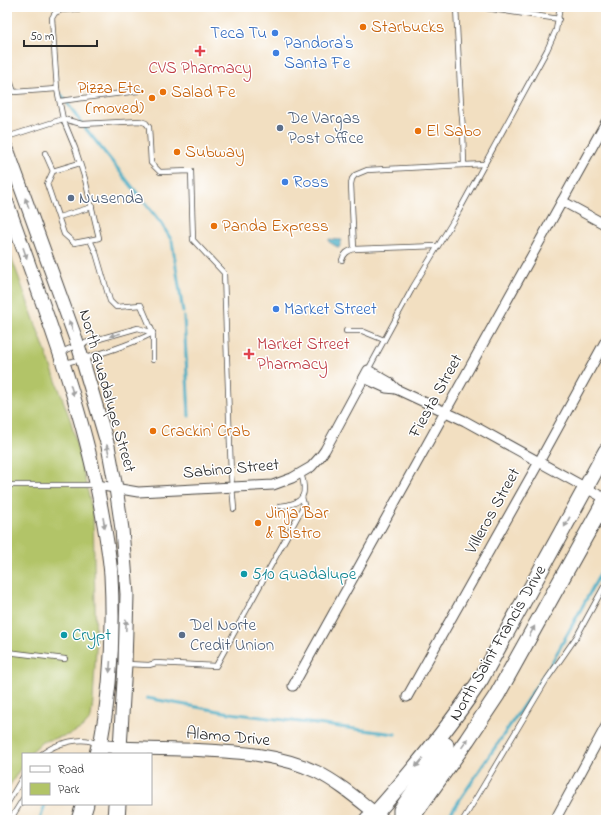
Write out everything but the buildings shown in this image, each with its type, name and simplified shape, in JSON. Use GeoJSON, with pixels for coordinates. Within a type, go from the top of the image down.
{"type":"FeatureCollection","features":[{"type":"Feature","properties":{"kind":"highway","name":"North Saint Francis Drive"},"geometry":{"type":"LineString","coordinates":[[376,818],[458,714],[481,679],[606,451]]}},
{"type":"Feature","properties":{"kind":"highway","name":"North Saint Francis Drive"},"geometry":{"type":"LineString","coordinates":[[410,820],[497,695],[606,499]]}},
{"type":"Feature","properties":{"kind":"highway"},"geometry":{"type":"LineString","coordinates":[[401,820],[401,810],[446,745],[458,714]]}},
{"type":"Feature","properties":{"kind":"highway"},"geometry":{"type":"LineString","coordinates":[[80,820],[85,805]]}},
{"type":"Feature","properties":{"kind":"highway"},"geometry":{"type":"LineString","coordinates":[[116,820],[117,805]]}},
{"type":"Feature","properties":{"kind":"main road","name":"North Guadalupe Street"},"geometry":{"type":"LineString","coordinates":[[7,149],[83,359],[108,446],[116,488],[122,529],[127,594],[120,751]]}},
{"type":"Feature","properties":{"kind":"main road","name":"North Guadalupe Street"},"geometry":{"type":"LineString","coordinates":[[7,203],[61,358],[89,450],[105,527],[111,574],[112,638],[107,705],[97,751]]}},
{"type":"Feature","properties":{"kind":"street","name":"Fiesta Street"},"geometry":{"type":"LineString","coordinates":[[293,686],[606,122]]}},
{"type":"Feature","properties":{"kind":"street"},"geometry":{"type":"LineString","coordinates":[[562,201],[606,225]]}},
{"type":"Feature","properties":{"kind":"street","name":"Villeros Street"},"geometry":{"type":"LineString","coordinates":[[407,697],[540,462],[606,340]]}},
{"type":"Feature","properties":{"kind":"street","name":"Sabino Street"},"geometry":{"type":"LineString","coordinates":[[97,485],[138,492],[272,485],[292,478],[311,467],[325,450],[366,374]]}},
{"type":"Feature","properties":{"kind":"street"},"geometry":{"type":"LineString","coordinates":[[366,374],[386,388],[396,389],[446,412],[606,499]]}},
{"type":"Feature","properties":{"kind":"street"},"geometry":{"type":"LineString","coordinates":[[555,820],[606,726]]}},
{"type":"Feature","properties":{"kind":"street","name":"Alamo Drive"},"geometry":{"type":"LineString","coordinates":[[97,751],[232,752],[273,757],[306,768],[326,777],[343,788],[376,818]]}},
{"type":"Feature","properties":{"kind":"lane"},"geometry":{"type":"LineString","coordinates":[[52,7],[55,13]]}},
{"type":"Feature","properties":{"kind":"lane"},"geometry":{"type":"LineString","coordinates":[[80,163],[53,171],[47,184],[64,234],[74,243],[99,238],[80,163],[63,118],[57,89],[52,18],[55,13],[61,10],[103,7]]}},
{"type":"Feature","properties":{"kind":"lane"},"geometry":{"type":"LineString","coordinates":[[456,7],[464,165]]}},
{"type":"Feature","properties":{"kind":"lane"},"geometry":{"type":"LineString","coordinates":[[479,7],[559,19]]}},
{"type":"Feature","properties":{"kind":"lane"},"geometry":{"type":"LineString","coordinates":[[366,374],[437,246],[455,218],[547,50],[556,30],[560,7]]}},
{"type":"Feature","properties":{"kind":"lane"},"geometry":{"type":"LineString","coordinates":[[7,72],[14,92],[57,89]]}},
{"type":"Feature","properties":{"kind":"lane"},"geometry":{"type":"LineString","coordinates":[[60,101],[138,91]]}},
{"type":"Feature","properties":{"kind":"lane"},"geometry":{"type":"LineString","coordinates":[[7,137],[63,118],[82,124],[140,120],[146,123],[149,127],[151,164],[154,168],[160,172],[191,171],[193,240],[224,273],[234,509]]}},
{"type":"Feature","properties":{"kind":"lane"},"geometry":{"type":"LineString","coordinates":[[45,154],[53,171]]}},
{"type":"Feature","properties":{"kind":"lane"},"geometry":{"type":"LineString","coordinates":[[354,249],[351,184],[355,175],[360,172],[375,169],[485,164]]}},
{"type":"Feature","properties":{"kind":"lane"},"geometry":{"type":"LineString","coordinates":[[59,217],[92,208]]}},
{"type":"Feature","properties":{"kind":"lane"},"geometry":{"type":"LineString","coordinates":[[90,240],[96,252],[110,302],[116,307],[141,305],[153,333],[153,360]]}},
{"type":"Feature","properties":{"kind":"lane"},"geometry":{"type":"LineString","coordinates":[[342,260],[343,255],[354,249],[437,246]]}},
{"type":"Feature","properties":{"kind":"lane"},"geometry":{"type":"LineString","coordinates":[[61,358],[78,345],[138,328],[153,333]]}},
{"type":"Feature","properties":{"kind":"lane"},"geometry":{"type":"LineString","coordinates":[[346,332],[362,331],[384,340]]}},
{"type":"Feature","properties":{"kind":"lane"},"geometry":{"type":"LineString","coordinates":[[61,358],[83,359],[153,333]]}},
{"type":"Feature","properties":{"kind":"lane"},"geometry":{"type":"LineString","coordinates":[[280,506],[294,503],[302,497],[305,490],[301,473]]}},
{"type":"Feature","properties":{"kind":"lane"},"geometry":{"type":"LineString","coordinates":[[7,485],[97,485]]}},
{"type":"Feature","properties":{"kind":"lane"},"geometry":{"type":"LineString","coordinates":[[125,664],[149,665],[156,663],[216,666],[304,505],[302,497]]}},
{"type":"Feature","properties":{"kind":"lane"},"geometry":{"type":"LineString","coordinates":[[463,820],[547,679],[577,636],[606,583]]}},
{"type":"Feature","properties":{"kind":"lane"},"geometry":{"type":"LineString","coordinates":[[7,652],[65,659]]}},
{"type":"Feature","properties":{"kind":"lane"},"geometry":{"type":"LineString","coordinates":[[44,753],[61,744],[83,740],[92,741],[97,751]]}},
{"type":"Feature","properties":{"kind":"lane"},"geometry":{"type":"LineString","coordinates":[[7,804],[22,779]]}},
{"type":"Feature","properties":{"kind":"lane"},"geometry":{"type":"LineString","coordinates":[[10,820],[22,801]]}},
{"type":"Feature","properties":{"kind":"green space"},"geometry":{"type":"Polygon","coordinates":[[[7,245],[71,422],[93,513],[96,648],[91,718],[82,728],[71,734],[42,742],[30,753],[22,753],[22,766],[7,790],[7,245]]]}},
{"type":"Feature","properties":{"kind":"water"},"geometry":{"type":"Polygon","coordinates":[[[329,239],[342,240],[339,248],[329,242],[329,239]]]}},
{"type":"Feature","properties":{"kind":"waterway"},"geometry":{"type":"LineString","coordinates":[[61,94],[82,124],[161,223],[172,241],[183,312]]}},
{"type":"Feature","properties":{"kind":"waterway"},"geometry":{"type":"LineString","coordinates":[[184,317],[189,416]]}},
{"type":"Feature","properties":{"kind":"waterway"},"geometry":{"type":"LineString","coordinates":[[446,820],[550,666],[606,563]]}},
{"type":"Feature","properties":{"kind":"waterway"},"geometry":{"type":"LineString","coordinates":[[147,698],[230,713],[395,734]]}},
{"type":"Feature","properties":{"kind":"waterway"},"geometry":{"type":"LineString","coordinates":[[40,820],[45,805]]}},
{"type":"Feature","properties":{"kind":"place","name":"Starbucks"},"geometry":{"type":"Point","coordinates":[363,27]}},
{"type":"Feature","properties":{"kind":"place","name":"Teca Tu"},"geometry":{"type":"Point","coordinates":[275,33]}},
{"type":"Feature","properties":{"kind":"place","name":"CVS Pharmacy"},"geometry":{"type":"Point","coordinates":[200,51]}},
{"type":"Feature","properties":{"kind":"place","name":"Pandora's Santa Fe"},"geometry":{"type":"Point","coordinates":[276,53]}},
{"type":"Feature","properties":{"kind":"place","name":"Salad Fe"},"geometry":{"type":"Point","coordinates":[163,92]}},
{"type":"Feature","properties":{"kind":"place","name":"Pizza Etc. (moved)"},"geometry":{"type":"Point","coordinates":[152,98]}},
{"type":"Feature","properties":{"kind":"place","name":"De Vargas Post Office"},"geometry":{"type":"Point","coordinates":[280,128]}},
{"type":"Feature","properties":{"kind":"place","name":"El Sabo"},"geometry":{"type":"Point","coordinates":[418,131]}},
{"type":"Feature","properties":{"kind":"place","name":"Subway"},"geometry":{"type":"Point","coordinates":[177,152]}},
{"type":"Feature","properties":{"kind":"place","name":"Ross"},"geometry":{"type":"Point","coordinates":[285,182]}},
{"type":"Feature","properties":{"kind":"place","name":"Nusenda"},"geometry":{"type":"Point","coordinates":[71,198]}},
{"type":"Feature","properties":{"kind":"place","name":"Panda Express"},"geometry":{"type":"Point","coordinates":[214,226]}},
{"type":"Feature","properties":{"kind":"place","name":"Market Street"},"geometry":{"type":"Point","coordinates":[276,309]}},
{"type":"Feature","properties":{"kind":"place","name":"Market Street Pharmacy"},"geometry":{"type":"Point","coordinates":[249,354]}},
{"type":"Feature","properties":{"kind":"place","name":"Crackin' Crab"},"geometry":{"type":"Point","coordinates":[153,431]}},
{"type":"Feature","properties":{"kind":"place","name":"Jinja Bar & Bistro"},"geometry":{"type":"Point","coordinates":[258,523]}},
{"type":"Feature","properties":{"kind":"place","name":"510 Guadalupe"},"geometry":{"type":"Point","coordinates":[244,574]}},
{"type":"Feature","properties":{"kind":"place","name":"Crypt"},"geometry":{"type":"Point","coordinates":[64,635]}},
{"type":"Feature","properties":{"kind":"place","name":"Del Norte Credit Union"},"geometry":{"type":"Point","coordinates":[182,635]}}]}
